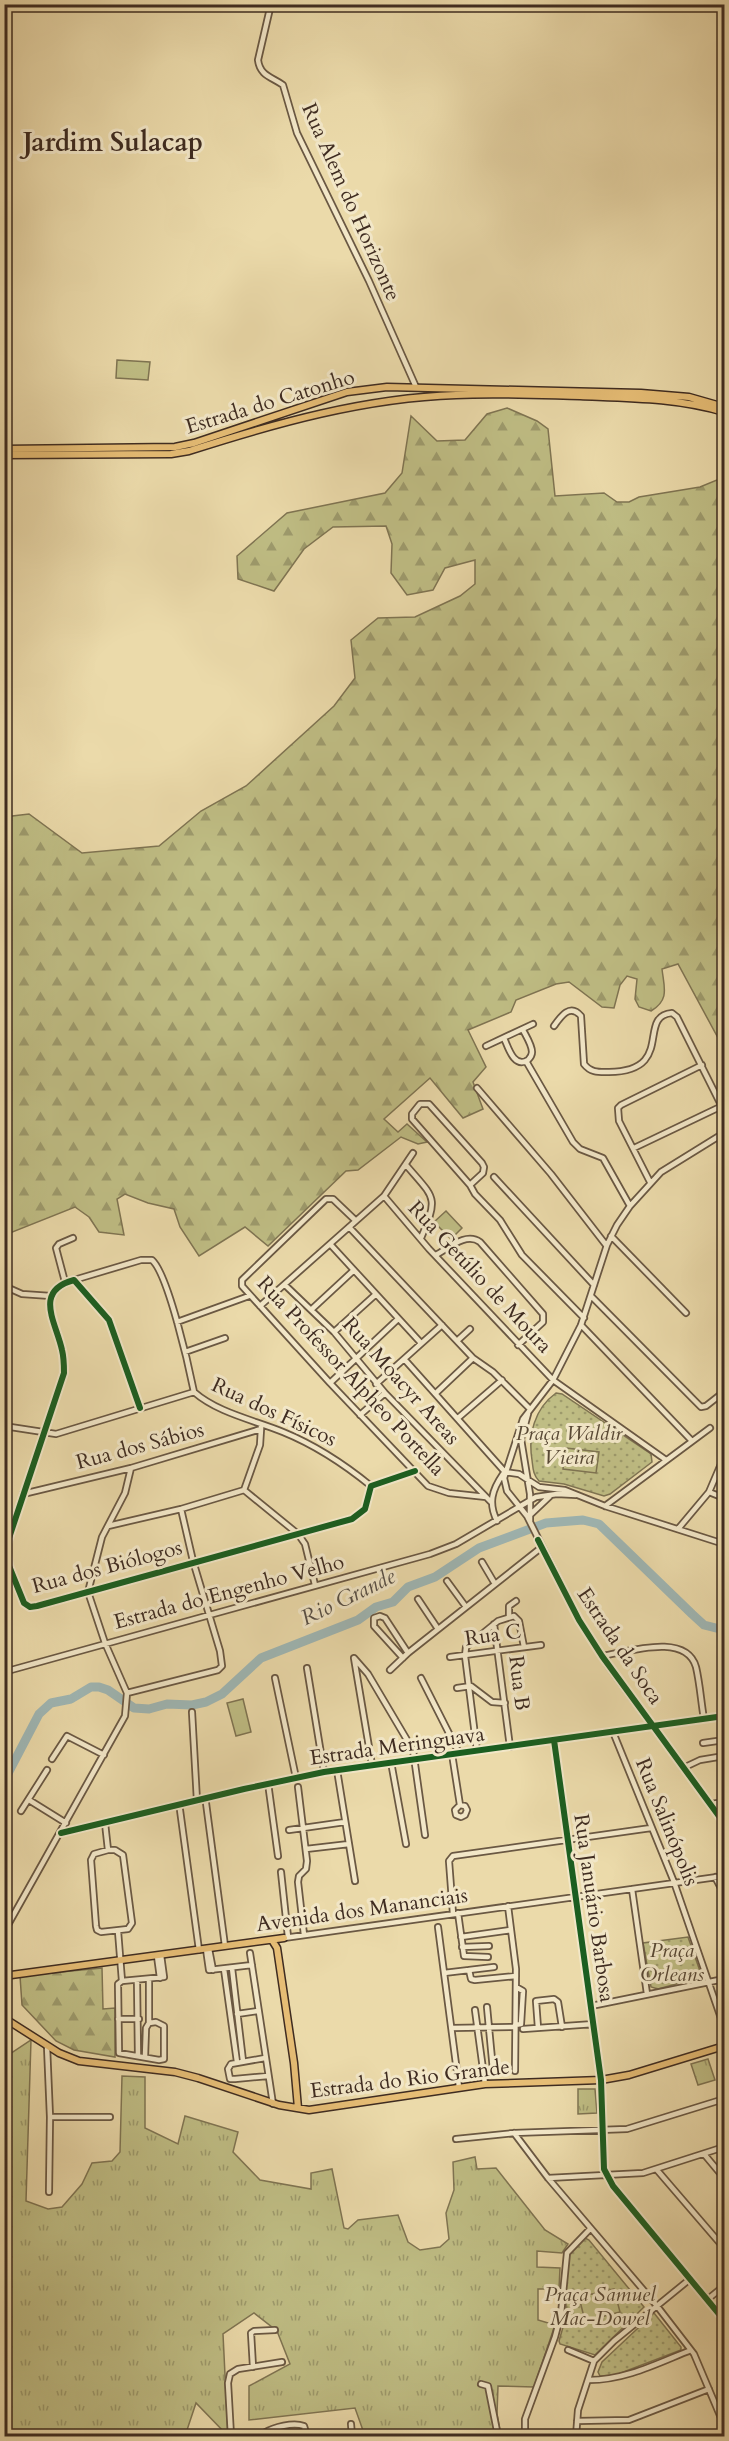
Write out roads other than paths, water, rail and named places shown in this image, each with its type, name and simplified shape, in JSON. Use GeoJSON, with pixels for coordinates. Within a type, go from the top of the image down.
{"type":"FeatureCollection","features":[{"type":"Feature","properties":{"kind":"main road","name":"Estrada do Catonho"},"geometry":{"type":"LineString","coordinates":[[4,449],[175,447],[194,443],[347,392],[387,387],[641,393],[689,398],[724,407]]}},
{"type":"Feature","properties":{"kind":"main road"},"geometry":{"type":"LineString","coordinates":[[387,387],[399,393],[392,402]]}},
{"type":"Feature","properties":{"kind":"main road"},"geometry":{"type":"LineString","coordinates":[[347,392],[341,396],[339,402],[344,407],[350,408]]}},
{"type":"Feature","properties":{"kind":"main road","name":"Estrada do Catonho"},"geometry":{"type":"LineString","coordinates":[[4,455],[171,454],[189,451],[278,423],[350,408],[455,394],[519,394],[672,401],[724,412]]}},
{"type":"Feature","properties":{"kind":"main road"},"geometry":{"type":"LineString","coordinates":[[277,1948],[286,1937]]}},
{"type":"Feature","properties":{"kind":"main road","name":"Avenida dos Mananciais"},"geometry":{"type":"LineString","coordinates":[[6,1975],[286,1937]]}},
{"type":"Feature","properties":{"kind":"main road"},"geometry":{"type":"LineString","coordinates":[[272,1940],[277,1948],[298,2108]]}},
{"type":"Feature","properties":{"kind":"main road","name":"Estrada do Rio Grande"},"geometry":{"type":"LineString","coordinates":[[5,2018],[49,2049],[67,2057],[92,2064],[146,2068],[198,2078],[273,2104],[321,2109],[485,2084],[602,2080],[629,2075],[724,2046]]}},
{"type":"Feature","properties":{"kind":"main road"},"geometry":{"type":"LineString","coordinates":[[286,2106],[297,2099]]}},
{"type":"Feature","properties":{"kind":"street","name":"Rua Alem do Horizonte"},"geometry":{"type":"LineString","coordinates":[[271,4],[258,60],[259,67],[261,72],[283,85],[297,133],[369,281],[416,387]]}},
{"type":"Feature","properties":{"kind":"street"},"geometry":{"type":"LineString","coordinates":[[554,1026],[565,1012],[569,1010],[578,1012],[581,1016],[584,1064],[595,1072],[623,1072],[632,1070],[646,1061],[658,1018],[672,1013],[677,1017],[723,1108],[634,1148]]}},
{"type":"Feature","properties":{"kind":"street"},"geometry":{"type":"LineString","coordinates":[[486,1046],[533,1024]]}},
{"type":"Feature","properties":{"kind":"street"},"geometry":{"type":"LineString","coordinates":[[504,1038],[513,1057],[519,1062],[526,1061],[530,1058],[532,1050],[523,1030]]}},
{"type":"Feature","properties":{"kind":"street"},"geometry":{"type":"LineString","coordinates":[[526,1061],[573,1142],[580,1149],[603,1158],[630,1206]]}},
{"type":"Feature","properties":{"kind":"street"},"geometry":{"type":"LineString","coordinates":[[650,1182],[619,1122],[618,1108],[702,1065]]}},
{"type":"Feature","properties":{"kind":"street"},"geometry":{"type":"LineString","coordinates":[[477,1088],[551,1174],[606,1245]]}},
{"type":"Feature","properties":{"kind":"street"},"geometry":{"type":"LineString","coordinates":[[470,1185],[483,1173],[482,1163],[429,1104],[420,1104],[412,1114],[412,1119],[500,1220],[522,1255],[584,1318]]}},
{"type":"Feature","properties":{"kind":"street"},"geometry":{"type":"LineString","coordinates":[[497,1521],[491,1502],[495,1487],[512,1456],[519,1428],[529,1410],[553,1380],[581,1325],[606,1245],[611,1236],[630,1206],[650,1182],[679,1159],[724,1133]]}},
{"type":"Feature","properties":{"kind":"street"},"geometry":{"type":"LineString","coordinates":[[260,1306],[384,1196],[413,1154]]}},
{"type":"Feature","properties":{"kind":"street"},"geometry":{"type":"LineString","coordinates":[[406,1165],[432,1197],[432,1211],[421,1238]]}},
{"type":"Feature","properties":{"kind":"street"},"geometry":{"type":"LineString","coordinates":[[494,1177],[594,1285]]}},
{"type":"Feature","properties":{"kind":"street","name":"Rua Getúlio de Moura"},"geometry":{"type":"LineString","coordinates":[[384,1196],[518,1345],[553,1380],[666,1460]]}},
{"type":"Feature","properties":{"kind":"street","name":"Rua Professor Alpheo Portella"},"geometry":{"type":"LineString","coordinates":[[355,1220],[333,1198],[326,1199],[242,1280],[242,1286],[428,1486],[435,1490],[486,1497]]}},
{"type":"Feature","properties":{"kind":"street"},"geometry":{"type":"LineString","coordinates":[[349,1227],[473,1358],[502,1380],[529,1410]]}},
{"type":"Feature","properties":{"kind":"street"},"geometry":{"type":"LineString","coordinates":[[611,1236],[686,1313]]}},
{"type":"Feature","properties":{"kind":"street"},"geometry":{"type":"LineString","coordinates":[[65,1282],[56,1248],[58,1244],[73,1238]]}},
{"type":"Feature","properties":{"kind":"street"},"geometry":{"type":"LineString","coordinates":[[436,1255],[466,1238],[474,1238],[480,1242],[543,1314],[543,1322],[518,1345]]}},
{"type":"Feature","properties":{"kind":"street"},"geometry":{"type":"LineString","coordinates":[[330,1244],[421,1343]]}},
{"type":"Feature","properties":{"kind":"street","name":"Rua dos Físicos"},"geometry":{"type":"LineString","coordinates":[[74,1280],[141,1260],[152,1260],[161,1276],[177,1322],[194,1392],[211,1403],[261,1427],[306,1442],[339,1462],[371,1486]]}},
{"type":"Feature","properties":{"kind":"street"},"geometry":{"type":"LineString","coordinates":[[312,1309],[354,1270]]}},
{"type":"Feature","properties":{"kind":"street"},"geometry":{"type":"LineString","coordinates":[[4,1287],[22,1294],[51,1296],[55,1289],[65,1282],[74,1280],[109,1320],[140,1408]]}},
{"type":"Feature","properties":{"kind":"street","name":"Rua Moacyr Areas"},"geometry":{"type":"LineString","coordinates":[[285,1285],[334,1332],[376,1384],[491,1502]]}},
{"type":"Feature","properties":{"kind":"street"},"geometry":{"type":"LineString","coordinates":[[334,1332],[375,1294]]}},
{"type":"Feature","properties":{"kind":"street","name":"Rua dos Biólogos"},"geometry":{"type":"LineString","coordinates":[[51,1296],[51,1313],[62,1350],[64,1373],[11,1528],[6,1554],[24,1603],[37,1606],[359,1515],[368,1504],[371,1486]]}},
{"type":"Feature","properties":{"kind":"street"},"geometry":{"type":"LineString","coordinates":[[177,1322],[249,1296]]}},
{"type":"Feature","properties":{"kind":"street"},"geometry":{"type":"LineString","coordinates":[[591,1296],[701,1407],[706,1406],[720,1395]]}},
{"type":"Feature","properties":{"kind":"street"},"geometry":{"type":"LineString","coordinates":[[330,1383],[398,1319]]}},
{"type":"Feature","properties":{"kind":"street"},"geometry":{"type":"LineString","coordinates":[[376,1384],[442,1324]]}},
{"type":"Feature","properties":{"kind":"street"},"geometry":{"type":"LineString","coordinates":[[581,1325],[692,1441]]}},
{"type":"Feature","properties":{"kind":"street"},"geometry":{"type":"LineString","coordinates":[[458,1340],[470,1329]]}},
{"type":"Feature","properties":{"kind":"street"},"geometry":{"type":"LineString","coordinates":[[185,1352],[225,1338]]}},
{"type":"Feature","properties":{"kind":"street"},"geometry":{"type":"LineString","coordinates":[[436,1393],[473,1358]]}},
{"type":"Feature","properties":{"kind":"street"},"geometry":{"type":"LineString","coordinates":[[405,1360],[505,1472]]}},
{"type":"Feature","properties":{"kind":"street"},"geometry":{"type":"LineString","coordinates":[[458,1418],[502,1380]]}},
{"type":"Feature","properties":{"kind":"street"},"geometry":{"type":"LineString","coordinates":[[4,1426],[43,1433],[60,1433],[194,1392]]}},
{"type":"Feature","properties":{"kind":"street"},"geometry":{"type":"LineString","coordinates":[[360,1415],[385,1393]]}},
{"type":"Feature","properties":{"kind":"street"},"geometry":{"type":"LineString","coordinates":[[529,1410],[521,1439],[530,1500],[530,1524]]}},
{"type":"Feature","properties":{"kind":"street"},"geometry":{"type":"LineString","coordinates":[[244,1490],[260,1445],[261,1427]]}},
{"type":"Feature","properties":{"kind":"street","name":"Rua dos Sábios"},"geometry":{"type":"LineString","coordinates":[[23,1494],[131,1468],[261,1427]]}},
{"type":"Feature","properties":{"kind":"street"},"geometry":{"type":"LineString","coordinates":[[605,1506],[710,1428]]}},
{"type":"Feature","properties":{"kind":"street"},"geometry":{"type":"LineString","coordinates":[[678,1529],[709,1492],[724,1457]]}},
{"type":"Feature","properties":{"kind":"street"},"geometry":{"type":"LineString","coordinates":[[4,1672],[105,1643],[88,1592],[102,1537],[125,1494],[131,1468]]}},
{"type":"Feature","properties":{"kind":"street"},"geometry":{"type":"LineString","coordinates":[[371,1486],[415,1471]]}},
{"type":"Feature","properties":{"kind":"street","name":"Estrada do Engenho Velho"},"geometry":{"type":"LineString","coordinates":[[505,1472],[519,1474],[528,1482],[543,1488],[565,1490],[605,1506],[724,1544]]}},
{"type":"Feature","properties":{"kind":"street","name":"Estrada da Soca"},"geometry":{"type":"LineString","coordinates":[[505,1472],[505,1486],[530,1524],[575,1614],[602,1656],[724,1823]]}},
{"type":"Feature","properties":{"kind":"street"},"geometry":{"type":"LineString","coordinates":[[107,1526],[181,1509],[244,1490]]}},
{"type":"Feature","properties":{"kind":"street"},"geometry":{"type":"LineString","coordinates":[[244,1490],[298,1534],[305,1544],[315,1585]]}},
{"type":"Feature","properties":{"kind":"street"},"geometry":{"type":"LineString","coordinates":[[709,1492],[724,1498]]}},
{"type":"Feature","properties":{"kind":"street"},"geometry":{"type":"LineString","coordinates":[[531,1514],[552,1494]]}},
{"type":"Feature","properties":{"kind":"street","name":"Estrada do Engenho Velho"},"geometry":{"type":"LineString","coordinates":[[127,1694],[105,1643],[430,1554],[456,1544],[530,1500],[552,1494],[576,1495]]}},
{"type":"Feature","properties":{"kind":"street"},"geometry":{"type":"LineString","coordinates":[[4,1932],[125,1716],[127,1694],[178,1682],[220,1668],[222,1662],[220,1651],[208,1616],[181,1509]]}},
{"type":"Feature","properties":{"kind":"street"},"geometry":{"type":"LineString","coordinates":[[390,1670],[408,1653],[542,1547]]}},
{"type":"Feature","properties":{"kind":"street"},"geometry":{"type":"LineString","coordinates":[[482,1562],[495,1584]]}},
{"type":"Feature","properties":{"kind":"street"},"geometry":{"type":"LineString","coordinates":[[447,1581],[466,1607]]}},
{"type":"Feature","properties":{"kind":"street"},"geometry":{"type":"LineString","coordinates":[[418,1599],[438,1629]]}},
{"type":"Feature","properties":{"kind":"street"},"geometry":{"type":"LineString","coordinates":[[509,1617],[509,1606],[516,1601]]}},
{"type":"Feature","properties":{"kind":"street"},"geometry":{"type":"LineString","coordinates":[[403,1658],[374,1626],[374,1618],[380,1616],[385,1618],[408,1653]]}},
{"type":"Feature","properties":{"kind":"street"},"geometry":{"type":"LineString","coordinates":[[477,1751],[471,1686],[465,1653],[468,1645],[494,1624],[514,1616],[519,1621],[524,1647]]}},
{"type":"Feature","properties":{"kind":"street","name":"Rua B"},"geometry":{"type":"LineString","coordinates":[[494,1624],[510,1747]]}},
{"type":"Feature","properties":{"kind":"street","name":"Rua C"},"geometry":{"type":"LineString","coordinates":[[450,1657],[465,1653],[541,1645]]}},
{"type":"Feature","properties":{"kind":"street"},"geometry":{"type":"LineString","coordinates":[[602,1656],[667,1647],[681,1649],[688,1654],[696,1667],[704,1719]]}},
{"type":"Feature","properties":{"kind":"street"},"geometry":{"type":"LineString","coordinates":[[372,1765],[356,1679],[353,1660],[355,1658],[368,1674],[408,1741],[415,1759],[425,1835]]}},
{"type":"Feature","properties":{"kind":"street"},"geometry":{"type":"LineString","coordinates":[[307,1668],[324,1772]]}},
{"type":"Feature","properties":{"kind":"street"},"geometry":{"type":"LineString","coordinates":[[356,1679],[368,1674]]}},
{"type":"Feature","properties":{"kind":"street"},"geometry":{"type":"LineString","coordinates":[[275,1678],[296,1778]]}},
{"type":"Feature","properties":{"kind":"street"},"geometry":{"type":"LineString","coordinates":[[421,1678],[459,1753]]}},
{"type":"Feature","properties":{"kind":"street"},"geometry":{"type":"LineString","coordinates":[[457,1688],[471,1686],[492,1702],[505,1703]]}},
{"type":"Feature","properties":{"kind":"street"},"geometry":{"type":"LineString","coordinates":[[192,1712],[197,1800]]}},
{"type":"Feature","properties":{"kind":"street","name":"Estrada Meringuava"},"geometry":{"type":"LineString","coordinates":[[61,1833],[268,1783],[324,1772],[724,1716]]}},
{"type":"Feature","properties":{"kind":"street","name":"Rua Salinópolis"},"geometry":{"type":"LineString","coordinates":[[613,1732],[674,1882],[724,2027]]}},
{"type":"Feature","properties":{"kind":"street"},"geometry":{"type":"LineString","coordinates":[[52,1760],[63,1738],[68,1736],[104,1755]]}},
{"type":"Feature","properties":{"kind":"street","name":"Rua Januário Barbosa"},"geometry":{"type":"LineString","coordinates":[[554,1740],[602,2080],[604,2169],[607,2176]]}},
{"type":"Feature","properties":{"kind":"street"},"geometry":{"type":"LineString","coordinates":[[702,1743],[724,1740]]}},
{"type":"Feature","properties":{"kind":"street"},"geometry":{"type":"LineString","coordinates":[[452,1754],[460,1805]]}},
{"type":"Feature","properties":{"kind":"street"},"geometry":{"type":"LineString","coordinates":[[683,1768],[700,1760],[724,1756]]}},
{"type":"Feature","properties":{"kind":"street"},"geometry":{"type":"LineString","coordinates":[[391,1762],[406,1844]]}},
{"type":"Feature","properties":{"kind":"street"},"geometry":{"type":"LineString","coordinates":[[21,1811],[46,1770]]}},
{"type":"Feature","properties":{"kind":"street"},"geometry":{"type":"LineString","coordinates":[[337,1770],[355,1881]]}},
{"type":"Feature","properties":{"kind":"street"},"geometry":{"type":"LineString","coordinates":[[268,1783],[278,1856]]}},
{"type":"Feature","properties":{"kind":"street"},"geometry":{"type":"LineString","coordinates":[[297,1788],[304,1828],[307,1866],[305,1871],[298,1876],[304,1935]]}},
{"type":"Feature","properties":{"kind":"street"},"geometry":{"type":"LineString","coordinates":[[29,1800],[78,1829]]}},
{"type":"Feature","properties":{"kind":"street"},"geometry":{"type":"LineString","coordinates":[[711,1804],[724,1802]]}},
{"type":"Feature","properties":{"kind":"street"},"geometry":{"type":"LineString","coordinates":[[206,1803],[225,1946]]}},
{"type":"Feature","properties":{"kind":"street"},"geometry":{"type":"LineString","coordinates":[[180,1810],[205,1949],[218,1977]]}},
{"type":"Feature","properties":{"kind":"street"},"geometry":{"type":"LineString","coordinates":[[289,1830],[345,1822]]}},
{"type":"Feature","properties":{"kind":"street"},"geometry":{"type":"LineString","coordinates":[[105,1823],[108,1850]]}},
{"type":"Feature","properties":{"kind":"street"},"geometry":{"type":"LineString","coordinates":[[488,1957],[466,1958],[464,1956],[456,1914],[449,1861],[451,1858],[651,1828]]}},
{"type":"Feature","properties":{"kind":"street"},"geometry":{"type":"LineString","coordinates":[[306,1848],[349,1844]]}},
{"type":"Feature","properties":{"kind":"street"},"geometry":{"type":"LineString","coordinates":[[108,1850],[115,1850],[123,1855],[132,1923],[130,1928],[101,1932],[96,1926],[92,1860],[94,1854],[108,1850]]}},
{"type":"Feature","properties":{"kind":"street"},"geometry":{"type":"LineString","coordinates":[[281,1872],[286,1937]]}},
{"type":"Feature","properties":{"kind":"street","name":"Avenida dos Mananciais"},"geometry":{"type":"LineString","coordinates":[[286,1937],[724,1876]]}},
{"type":"Feature","properties":{"kind":"street"},"geometry":{"type":"LineString","coordinates":[[715,1877],[724,1894]]}},
{"type":"Feature","properties":{"kind":"street"},"geometry":{"type":"LineString","coordinates":[[632,1889],[647,1994]]}},
{"type":"Feature","properties":{"kind":"street"},"geometry":{"type":"LineString","coordinates":[[508,1906],[516,1976],[515,2071]]}},
{"type":"Feature","properties":{"kind":"street"},"geometry":{"type":"LineString","coordinates":[[438,1927],[459,2087]]}},
{"type":"Feature","properties":{"kind":"street"},"geometry":{"type":"LineString","coordinates":[[461,1937],[511,1930]]}},
{"type":"Feature","properties":{"kind":"street"},"geometry":{"type":"LineString","coordinates":[[118,1931],[122,1981],[118,1986],[119,2053],[163,2060],[164,2026],[156,2022],[149,2023]]}},
{"type":"Feature","properties":{"kind":"street"},"geometry":{"type":"LineString","coordinates":[[462,1947],[489,1946]]}},
{"type":"Feature","properties":{"kind":"street"},"geometry":{"type":"LineString","coordinates":[[250,1953],[273,2104]]}},
{"type":"Feature","properties":{"kind":"street"},"geometry":{"type":"LineString","coordinates":[[157,1986],[160,1978],[159,1956]]}},
{"type":"Feature","properties":{"kind":"street"},"geometry":{"type":"LineString","coordinates":[[213,1970],[252,1965]]}},
{"type":"Feature","properties":{"kind":"street"},"geometry":{"type":"LineString","coordinates":[[444,1973],[494,1967]]}},
{"type":"Feature","properties":{"kind":"street"},"geometry":{"type":"LineString","coordinates":[[232,1968],[240,2061]]}},
{"type":"Feature","properties":{"kind":"street"},"geometry":{"type":"LineString","coordinates":[[224,1969],[240,2061]]}},
{"type":"Feature","properties":{"kind":"street"},"geometry":{"type":"LineString","coordinates":[[469,1970],[471,1979],[475,1980],[516,1976]]}},
{"type":"Feature","properties":{"kind":"street"},"geometry":{"type":"LineString","coordinates":[[122,1981],[160,1978]]}},
{"type":"Feature","properties":{"kind":"street"},"geometry":{"type":"LineString","coordinates":[[591,2006],[724,1979]]}},
{"type":"Feature","properties":{"kind":"street"},"geometry":{"type":"LineString","coordinates":[[145,2057],[146,2028],[149,2023],[149,1980]]}},
{"type":"Feature","properties":{"kind":"street"},"geometry":{"type":"LineString","coordinates":[[137,1981],[138,2056]]}},
{"type":"Feature","properties":{"kind":"street"},"geometry":{"type":"LineString","coordinates":[[538,2028],[535,2007],[538,2000],[558,2000],[562,2026]]}},
{"type":"Feature","properties":{"kind":"street"},"geometry":{"type":"LineString","coordinates":[[487,2007],[493,2070]]}},
{"type":"Feature","properties":{"kind":"street"},"geometry":{"type":"LineString","coordinates":[[475,2010],[485,2084]]}},
{"type":"Feature","properties":{"kind":"street"},"geometry":{"type":"LineString","coordinates":[[237,2014],[258,2011]]}},
{"type":"Feature","properties":{"kind":"street"},"geometry":{"type":"LineString","coordinates":[[118,2019],[139,2019]]}},
{"type":"Feature","properties":{"kind":"street"},"geometry":{"type":"LineString","coordinates":[[523,2029],[594,2024]]}},
{"type":"Feature","properties":{"kind":"street"},"geometry":{"type":"LineString","coordinates":[[452,2028],[515,2026]]}},
{"type":"Feature","properties":{"kind":"street"},"geometry":{"type":"LineString","coordinates":[[49,2049],[49,2192]]}},
{"type":"Feature","properties":{"kind":"street"},"geometry":{"type":"LineString","coordinates":[[265,2058],[240,2061],[229,2066],[230,2079],[268,2076]]}},
{"type":"Feature","properties":{"kind":"street"},"geometry":{"type":"LineString","coordinates":[[456,2139],[514,2133],[603,2131],[638,2127],[724,2099]]}},
{"type":"Feature","properties":{"kind":"street"},"geometry":{"type":"LineString","coordinates":[[50,2117],[110,2117]]}},
{"type":"Feature","properties":{"kind":"street"},"geometry":{"type":"LineString","coordinates":[[514,2133],[548,2178],[657,2306],[691,2350],[724,2425]]}},
{"type":"Feature","properties":{"kind":"street"},"geometry":{"type":"LineString","coordinates":[[548,2178],[607,2176],[657,2170],[724,2147]]}},
{"type":"Feature","properties":{"kind":"street"},"geometry":{"type":"LineString","coordinates":[[704,2154],[724,2178]]}},
{"type":"Feature","properties":{"kind":"street"},"geometry":{"type":"LineString","coordinates":[[657,2170],[724,2248]]}},
{"type":"Feature","properties":{"kind":"street"},"geometry":{"type":"LineString","coordinates":[[607,2176],[724,2320]]}},
{"type":"Feature","properties":{"kind":"street"},"geometry":{"type":"LineString","coordinates":[[525,2436],[525,2419],[561,2314],[565,2258],[572,2246],[590,2229]]}},
{"type":"Feature","properties":{"kind":"street"},"geometry":{"type":"LineString","coordinates":[[576,2436],[577,2421],[594,2361],[614,2341],[690,2279]]}},
{"type":"Feature","properties":{"kind":"street"},"geometry":{"type":"LineString","coordinates":[[708,2299],[724,2286]]}},
{"type":"Feature","properties":{"kind":"street"},"geometry":{"type":"LineString","coordinates":[[253,2367],[251,2333],[275,2330]]}},
{"type":"Feature","properties":{"kind":"street"},"geometry":{"type":"LineString","coordinates":[[568,2350],[594,2361]]}},
{"type":"Feature","properties":{"kind":"street"},"geometry":{"type":"LineString","coordinates":[[589,2380],[606,2380],[625,2376],[691,2350]]}},
{"type":"Feature","properties":{"kind":"street"},"geometry":{"type":"LineString","coordinates":[[231,2436],[228,2378],[234,2371],[282,2362]]}},
{"type":"Feature","properties":{"kind":"street"},"geometry":{"type":"LineString","coordinates":[[481,2384],[488,2386],[498,2436]]}},
{"type":"Feature","properties":{"kind":"street"},"geometry":{"type":"LineString","coordinates":[[577,2421],[629,2420],[709,2389]]}},
{"type":"Feature","properties":{"kind":"street"},"geometry":{"type":"LineString","coordinates":[[263,2436],[270,2429],[298,2424],[304,2426],[307,2436]]}},
{"type":"Feature","properties":{"kind":"street"},"geometry":{"type":"LineString","coordinates":[[351,2424],[352,2436]]}},
{"type":"Feature","properties":{"kind":"street"},"geometry":{"type":"LineString","coordinates":[[710,2436],[724,2431]]}},
{"type":"Feature","properties":{"kind":"waterway","name":"Rio Grande"},"geometry":{"type":"LineString","coordinates":[[4,1781],[39,1714],[51,1703],[71,1699],[91,1687],[108,1690],[134,1708],[149,1709],[167,1704],[192,1705],[206,1702],[222,1694],[261,1658],[358,1620],[376,1607],[393,1602],[408,1587],[435,1577],[479,1548],[546,1523],[583,1520],[599,1524],[704,1625],[724,1630]]}},
{"type":"Feature","properties":{"kind":"district","name":"Jardim Sulacap"},"geometry":{"type":"Point","coordinates":[113,142]}},
{"type":"Feature","properties":{"kind":"park label","name":"Praça Waldir Vieira"},"geometry":{"type":"Point","coordinates":[569,1445]}},
{"type":"Feature","properties":{"kind":"park label","name":"Praça Orleans"},"geometry":{"type":"Point","coordinates":[672,1962]}},
{"type":"Feature","properties":{"kind":"park label","name":"Praça Samuel Mac-Dowel"},"geometry":{"type":"Point","coordinates":[600,2306]}}]}
